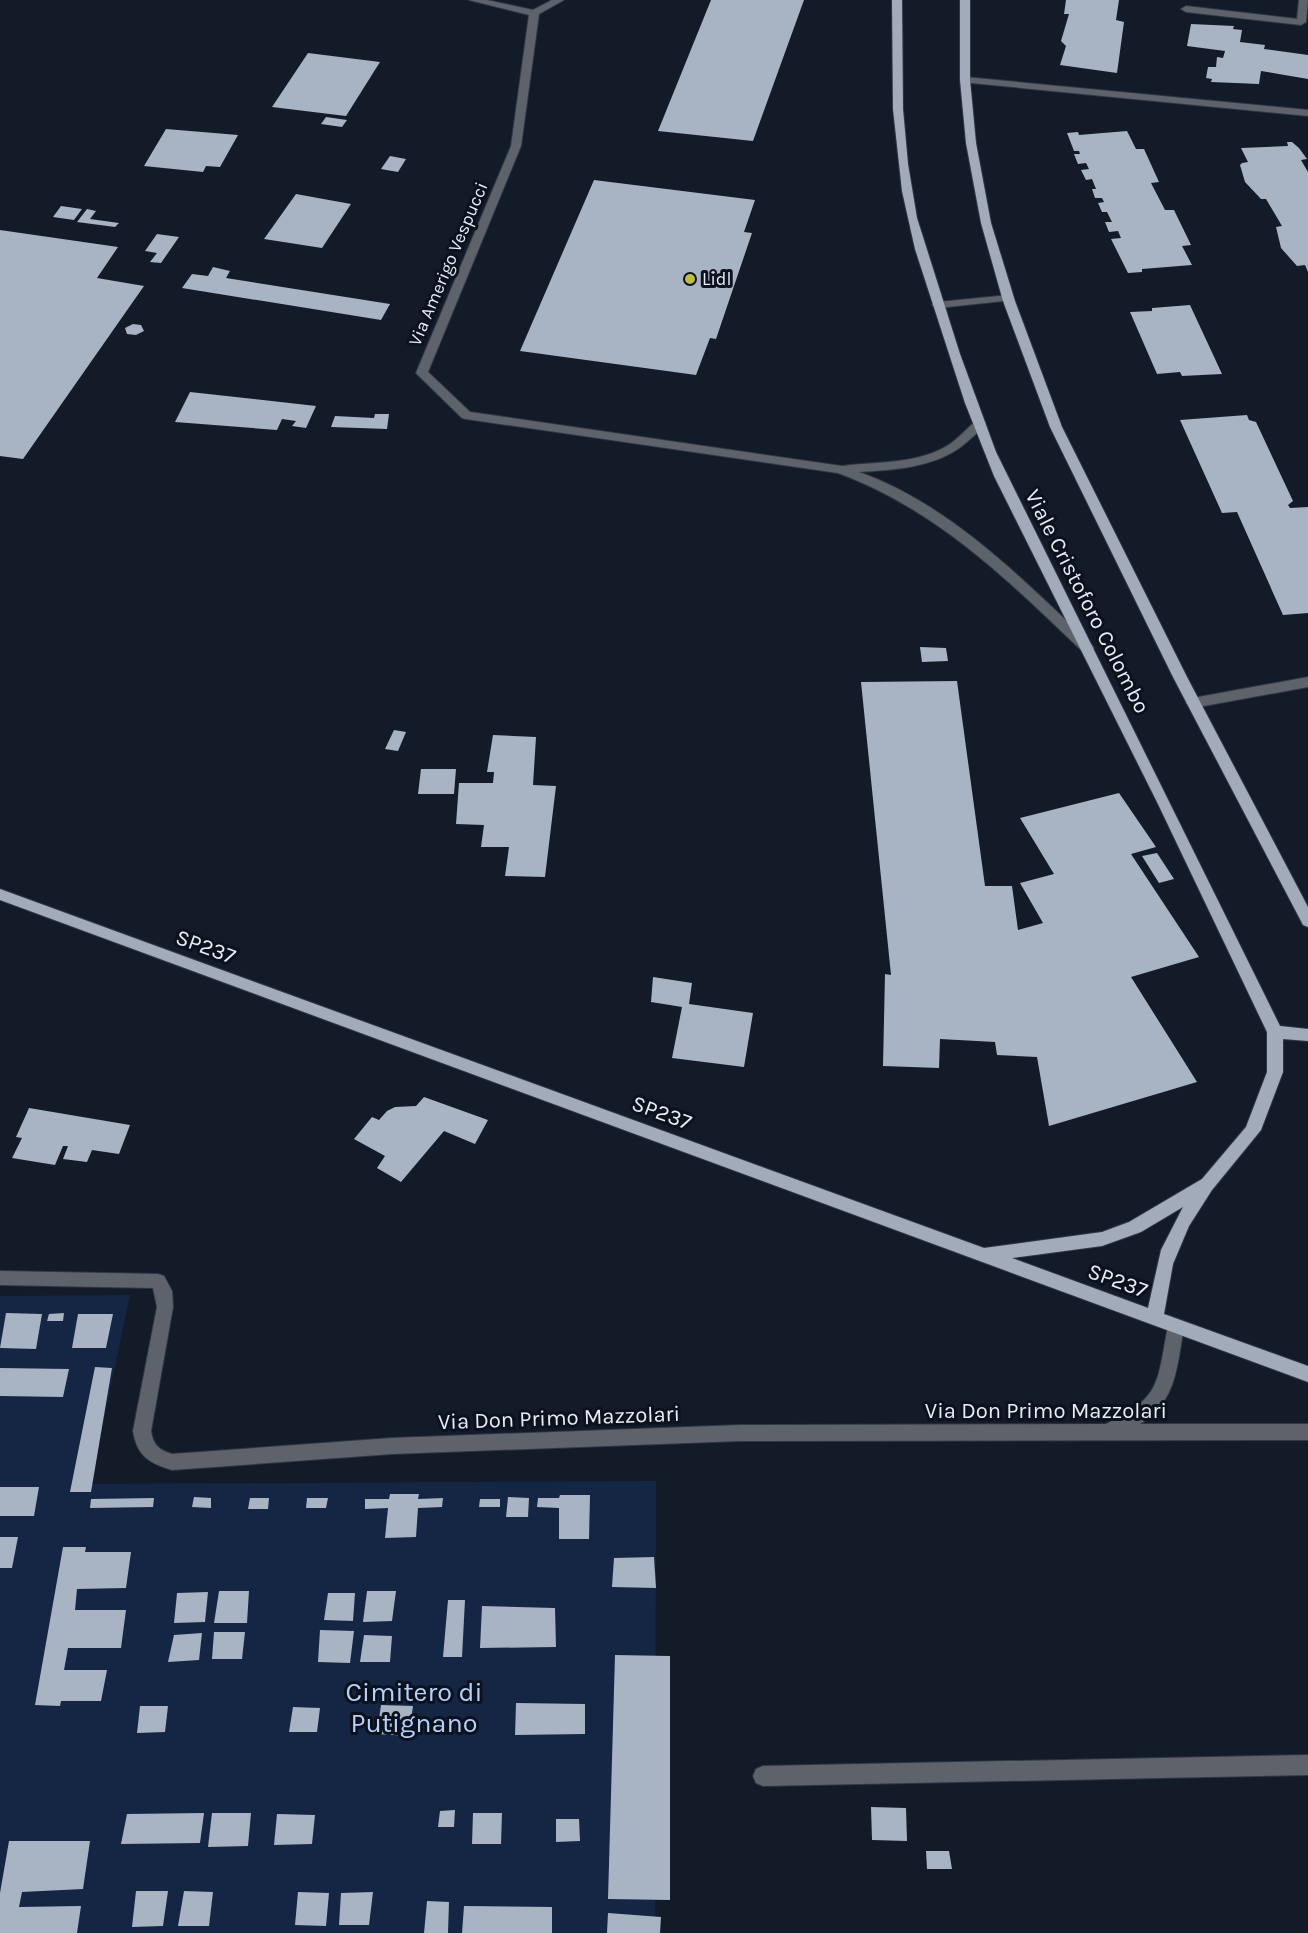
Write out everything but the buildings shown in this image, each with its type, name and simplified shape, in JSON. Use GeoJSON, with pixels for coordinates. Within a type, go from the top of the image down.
{"type":"FeatureCollection","features":[{"type":"Feature","properties":{"kind":"main road","name":"Viale Cristoforo Colombo"},"geometry":{"type":"LineString","coordinates":[[897,0],[895,75],[900,138],[912,218],[938,305],[979,425],[1000,476],[1275,1032],[1275,1072],[1253,1130],[1208,1184],[1174,1236],[1164,1262],[1155,1318]]}},
{"type":"Feature","properties":{"kind":"main road"},"geometry":{"type":"LineString","coordinates":[[965,0],[965,80],[971,143],[986,223],[1009,298],[1056,427],[1193,703],[1308,921]]}},
{"type":"Feature","properties":{"kind":"main road","name":"SP237"},"geometry":{"type":"LineString","coordinates":[[0,894],[1308,1374]]}},
{"type":"Feature","properties":{"kind":"main road"},"geometry":{"type":"LineString","coordinates":[[1275,1032],[1308,1035]]}},
{"type":"Feature","properties":{"kind":"main road","name":"Viale Cristoforo Colombo"},"geometry":{"type":"LineString","coordinates":[[984,1255],[1102,1239],[1136,1227],[1208,1184]]}},
{"type":"Feature","properties":{"kind":"street"},"geometry":{"type":"LineString","coordinates":[[474,0],[534,14],[559,0]]}},
{"type":"Feature","properties":{"kind":"street"},"geometry":{"type":"LineString","coordinates":[[1186,9],[1301,22],[1304,0]]}},
{"type":"Feature","properties":{"kind":"street","name":"Via Amerigo Vespucci"},"geometry":{"type":"LineString","coordinates":[[534,14],[516,146],[422,373],[465,415],[840,469],[886,487],[926,510],[1021,586],[1087,648]]}},
{"type":"Feature","properties":{"kind":"street"},"geometry":{"type":"LineString","coordinates":[[965,80],[1308,112]]}},
{"type":"Feature","properties":{"kind":"street"},"geometry":{"type":"LineString","coordinates":[[938,305],[1009,298]]}},
{"type":"Feature","properties":{"kind":"street","name":"Via Amerigo Vespucci"},"geometry":{"type":"LineString","coordinates":[[840,469],[902,463],[930,457],[953,447],[979,425]]}},
{"type":"Feature","properties":{"kind":"street"},"geometry":{"type":"LineString","coordinates":[[1193,703],[1308,682]]}},
{"type":"Feature","properties":{"kind":"street","name":"Via Don Primo Mazzolari"},"geometry":{"type":"LineString","coordinates":[[0,1278],[158,1281],[164,1291],[165,1307],[142,1431],[144,1445],[154,1457],[172,1462],[392,1446],[740,1433],[1308,1432]]}},
{"type":"Feature","properties":{"kind":"street"},"geometry":{"type":"LineString","coordinates":[[1108,1432],[1138,1417],[1157,1401],[1166,1377],[1176,1326]]}},
{"type":"Feature","properties":{"kind":"street"},"geometry":{"type":"LineString","coordinates":[[764,1776],[1308,1765]]}},
{"type":"Feature","properties":{"kind":"green space","name":"Cimitero di Putignano"},"geometry":{"type":"Polygon","coordinates":[[[130,1295],[90,1484],[656,1481],[655,1933],[0,1933],[0,1296],[130,1295]]]}},
{"type":"Feature","properties":{"kind":"place","name":"Lidl"},"geometry":{"type":"Point","coordinates":[690,279]}}]}
